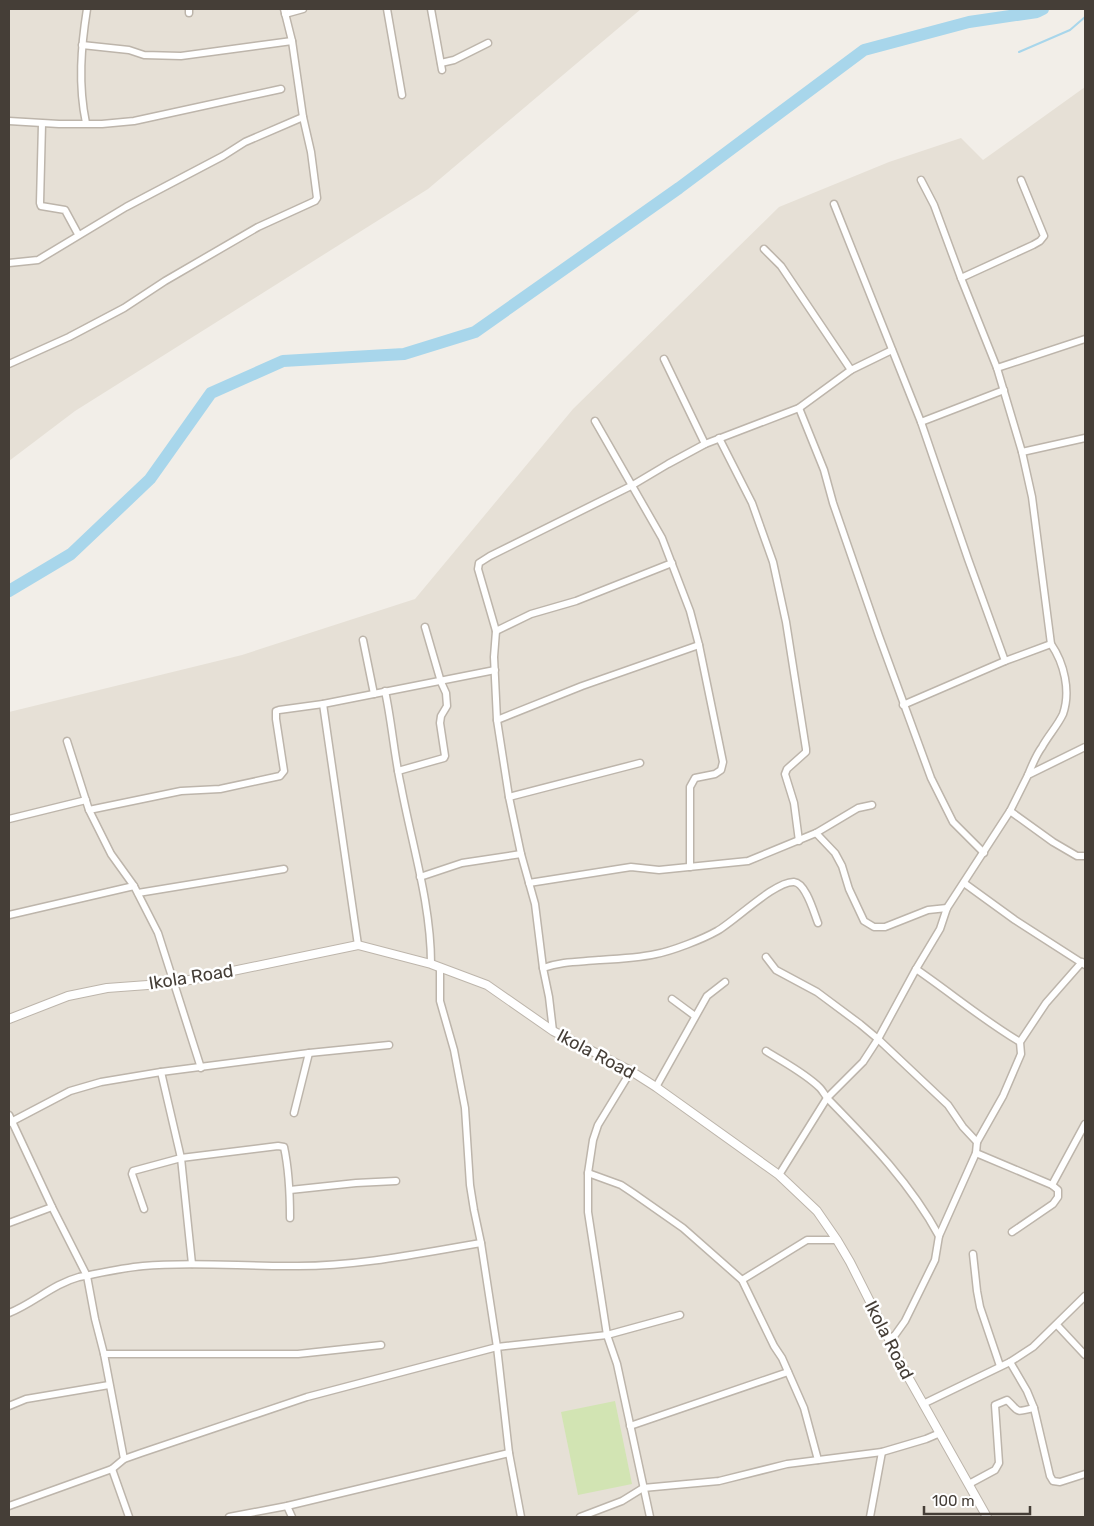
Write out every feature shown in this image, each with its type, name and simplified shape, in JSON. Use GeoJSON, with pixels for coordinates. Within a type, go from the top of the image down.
{"type":"FeatureCollection","features":[{"type":"Feature","properties":{"kind":"street"},"geometry":{"type":"LineString","coordinates":[[86,123],[81,88],[82,45],[87,9]]}},
{"type":"Feature","properties":{"kind":"street"},"geometry":{"type":"LineString","coordinates":[[9,364],[69,337],[124,308],[258,227],[315,201],[317,198],[311,152],[303,118],[292,41],[284,11],[303,9]]}},
{"type":"Feature","properties":{"kind":"street"},"geometry":{"type":"LineString","coordinates":[[387,9],[402,95]]}},
{"type":"Feature","properties":{"kind":"street"},"geometry":{"type":"LineString","coordinates":[[431,9],[441,67],[488,43]]}},
{"type":"Feature","properties":{"kind":"street"},"geometry":{"type":"LineString","coordinates":[[82,45],[129,50],[144,55],[181,56],[292,41]]}},
{"type":"Feature","properties":{"kind":"street"},"geometry":{"type":"LineString","coordinates":[[9,121],[42,124],[102,124],[134,121],[281,89]]}},
{"type":"Feature","properties":{"kind":"street"},"geometry":{"type":"LineString","coordinates":[[9,263],[38,260],[62,247],[78,234],[223,156],[245,142],[303,118]]}},
{"type":"Feature","properties":{"kind":"street"},"geometry":{"type":"LineString","coordinates":[[42,124],[40,203],[41,206],[65,210],[78,234]]}},
{"type":"Feature","properties":{"kind":"street"},"geometry":{"type":"LineString","coordinates":[[779,1175],[827,1098],[863,1062],[878,1039],[940,929],[947,908],[1010,811],[1040,749],[1062,715],[1067,692],[1058,653],[1051,644],[1032,497],[1022,452],[997,368],[934,205],[920,180]]}},
{"type":"Feature","properties":{"kind":"street"},"geometry":{"type":"LineString","coordinates":[[961,278],[1033,245],[1044,236],[1021,180]]}},
{"type":"Feature","properties":{"kind":"street"},"geometry":{"type":"LineString","coordinates":[[834,204],[921,422],[1005,661]]}},
{"type":"Feature","properties":{"kind":"street"},"geometry":{"type":"LineString","coordinates":[[764,248],[781,266],[851,370]]}},
{"type":"Feature","properties":{"kind":"street"},"geometry":{"type":"LineString","coordinates":[[997,368],[1085,339]]}},
{"type":"Feature","properties":{"kind":"street"},"geometry":{"type":"LineString","coordinates":[[553,1031],[535,904],[521,854],[509,797],[497,720],[494,670],[496,631],[478,569],[481,561],[631,486],[705,444],[799,408],[851,370],[892,350]]}},
{"type":"Feature","properties":{"kind":"street"},"geometry":{"type":"LineString","coordinates":[[664,360],[682,393],[705,444]]}},
{"type":"Feature","properties":{"kind":"street"},"geometry":{"type":"LineString","coordinates":[[921,422],[1004,390]]}},
{"type":"Feature","properties":{"kind":"street"},"geometry":{"type":"LineString","coordinates":[[799,408],[824,470],[833,503],[903,705],[916,734],[931,778],[953,822],[984,853]]}},
{"type":"Feature","properties":{"kind":"street"},"geometry":{"type":"LineString","coordinates":[[595,421],[662,538],[690,611],[699,645],[723,762],[721,770],[715,774],[695,778],[690,787],[690,867]]}},
{"type":"Feature","properties":{"kind":"street"},"geometry":{"type":"LineString","coordinates":[[719,438],[752,503],[773,562],[786,622],[806,750],[787,769],[785,774],[794,803],[799,841]]}},
{"type":"Feature","properties":{"kind":"street"},"geometry":{"type":"LineString","coordinates":[[1022,452],[1085,438]]}},
{"type":"Feature","properties":{"kind":"street"},"geometry":{"type":"LineString","coordinates":[[496,631],[531,614],[576,601],[672,563]]}},
{"type":"Feature","properties":{"kind":"street"},"geometry":{"type":"LineString","coordinates":[[398,771],[444,758],[445,756],[440,723],[441,716],[447,706],[446,693],[424,627]]}},
{"type":"Feature","properties":{"kind":"street"},"geometry":{"type":"LineString","coordinates":[[363,640],[374,694]]}},
{"type":"Feature","properties":{"kind":"street"},"geometry":{"type":"LineString","coordinates":[[903,705],[1005,661],[1051,644]]}},
{"type":"Feature","properties":{"kind":"street"},"geometry":{"type":"LineString","coordinates":[[497,720],[582,686],[699,645]]}},
{"type":"Feature","properties":{"kind":"street"},"geometry":{"type":"LineString","coordinates":[[89,810],[181,791],[220,789],[280,776],[284,771],[276,711],[441,682],[494,670]]}},
{"type":"Feature","properties":{"kind":"street"},"geometry":{"type":"LineString","coordinates":[[386,692],[392,720],[398,771],[429,926],[431,964]]}},
{"type":"Feature","properties":{"kind":"street"},"geometry":{"type":"LineString","coordinates":[[323,704],[358,945]]}},
{"type":"Feature","properties":{"kind":"street"},"geometry":{"type":"LineString","coordinates":[[66,741],[89,810],[111,854],[134,886],[158,933],[201,1068]]}},
{"type":"Feature","properties":{"kind":"street"},"geometry":{"type":"LineString","coordinates":[[1028,775],[1085,747]]}},
{"type":"Feature","properties":{"kind":"street"},"geometry":{"type":"LineString","coordinates":[[509,797],[640,763]]}},
{"type":"Feature","properties":{"kind":"street"},"geometry":{"type":"LineString","coordinates":[[9,819],[86,800]]}},
{"type":"Feature","properties":{"kind":"street"},"geometry":{"type":"LineString","coordinates":[[529,883],[632,867],[659,870],[748,861],[799,841],[858,808],[872,804]]}},
{"type":"Feature","properties":{"kind":"street"},"geometry":{"type":"LineString","coordinates":[[1010,811],[1061,847],[1077,856],[1085,856]]}},
{"type":"Feature","properties":{"kind":"street"},"geometry":{"type":"LineString","coordinates":[[816,833],[835,853],[864,922],[874,927],[885,927],[928,910],[947,908]]}},
{"type":"Feature","properties":{"kind":"street"},"geometry":{"type":"LineString","coordinates":[[420,877],[462,863],[521,854]]}},
{"type":"Feature","properties":{"kind":"street"},"geometry":{"type":"LineString","coordinates":[[138,893],[284,869]]}},
{"type":"Feature","properties":{"kind":"street"},"geometry":{"type":"LineString","coordinates":[[543,968],[559,962],[657,954],[717,931],[759,899],[786,883],[792,882],[797,882],[803,887],[818,923]]}},
{"type":"Feature","properties":{"kind":"street"},"geometry":{"type":"LineString","coordinates":[[889,1339],[895,1335],[905,1321],[935,1260],[939,1236],[976,1153],[977,1142],[1004,1096],[1021,1054],[1020,1042],[1046,1003],[1084,963],[1016,920],[964,883]]}},
{"type":"Feature","properties":{"kind":"street"},"geometry":{"type":"LineString","coordinates":[[9,915],[134,886]]}},
{"type":"Feature","properties":{"kind":"street","name":"Ikola Road"},"geometry":{"type":"LineString","coordinates":[[9,1019],[68,996],[108,988],[175,983],[358,945],[431,964],[487,985],[553,1031],[631,1071],[656,1087],[779,1175],[817,1211],[837,1240],[923,1404],[987,1517]]}},
{"type":"Feature","properties":{"kind":"street"},"geometry":{"type":"LineString","coordinates":[[766,957],[776,970],[817,992],[878,1039],[948,1105],[977,1142]]}},
{"type":"Feature","properties":{"kind":"street"},"geometry":{"type":"LineString","coordinates":[[440,968],[440,1001],[454,1050],[465,1108],[470,1185],[482,1243],[497,1347],[509,1453],[521,1517]]}},
{"type":"Feature","properties":{"kind":"street"},"geometry":{"type":"LineString","coordinates":[[916,969],[993,1026],[1020,1042]]}},
{"type":"Feature","properties":{"kind":"street"},"geometry":{"type":"LineString","coordinates":[[656,1087],[706,996],[725,982]]}},
{"type":"Feature","properties":{"kind":"street"},"geometry":{"type":"LineString","coordinates":[[672,999],[695,1016]]}},
{"type":"Feature","properties":{"kind":"street"},"geometry":{"type":"LineString","coordinates":[[124,1459],[87,1276],[10,1120],[70,1091],[101,1082],[161,1072],[309,1053],[390,1045]]}},
{"type":"Feature","properties":{"kind":"street"},"geometry":{"type":"LineString","coordinates":[[766,1051],[819,1088],[851,1122],[890,1165],[925,1210],[939,1236]]}},
{"type":"Feature","properties":{"kind":"street"},"geometry":{"type":"LineString","coordinates":[[294,1113],[309,1053]]}},
{"type":"Feature","properties":{"kind":"street"},"geometry":{"type":"LineString","coordinates":[[631,1071],[598,1125],[593,1140],[588,1173],[588,1212],[608,1335],[617,1364],[650,1517]]}},
{"type":"Feature","properties":{"kind":"street"},"geometry":{"type":"LineString","coordinates":[[161,1072],[181,1158],[192,1264]]}},
{"type":"Feature","properties":{"kind":"street"},"geometry":{"type":"LineString","coordinates":[[1052,1185],[1085,1124]]}},
{"type":"Feature","properties":{"kind":"street"},"geometry":{"type":"LineString","coordinates":[[144,1209],[132,1172],[181,1158],[278,1146],[284,1148],[290,1190],[290,1218]]}},
{"type":"Feature","properties":{"kind":"street"},"geometry":{"type":"LineString","coordinates":[[976,1153],[1052,1185],[1058,1190],[1058,1197],[1052,1204],[1012,1232]]}},
{"type":"Feature","properties":{"kind":"street"},"geometry":{"type":"LineString","coordinates":[[588,1173],[621,1185],[683,1228],[742,1280],[804,1408],[818,1460]]}},
{"type":"Feature","properties":{"kind":"street"},"geometry":{"type":"LineString","coordinates":[[290,1190],[396,1181]]}},
{"type":"Feature","properties":{"kind":"street"},"geometry":{"type":"LineString","coordinates":[[9,1223],[52,1207]]}},
{"type":"Feature","properties":{"kind":"street"},"geometry":{"type":"LineString","coordinates":[[742,1280],[806,1240],[837,1240]]}},
{"type":"Feature","properties":{"kind":"street"},"geometry":{"type":"LineString","coordinates":[[9,1313],[27,1305],[49,1290],[68,1281],[142,1266],[192,1264],[336,1265],[368,1262],[482,1243]]}},
{"type":"Feature","properties":{"kind":"street"},"geometry":{"type":"LineString","coordinates":[[973,1254],[980,1307],[1000,1366]]}},
{"type":"Feature","properties":{"kind":"street"},"geometry":{"type":"LineString","coordinates":[[923,1404],[1010,1362],[1033,1348],[1085,1296]]}},
{"type":"Feature","properties":{"kind":"street"},"geometry":{"type":"LineString","coordinates":[[9,1506],[112,1469],[124,1459],[307,1397],[497,1347],[608,1335],[680,1315]]}},
{"type":"Feature","properties":{"kind":"street"},"geometry":{"type":"LineString","coordinates":[[1057,1325],[1085,1355]]}},
{"type":"Feature","properties":{"kind":"street"},"geometry":{"type":"LineString","coordinates":[[104,1354],[298,1354],[381,1345]]}},
{"type":"Feature","properties":{"kind":"street"},"geometry":{"type":"LineString","coordinates":[[1010,1362],[1027,1391],[1034,1408],[1050,1476],[1054,1482],[1084,1477]]}},
{"type":"Feature","properties":{"kind":"street"},"geometry":{"type":"LineString","coordinates":[[630,1426],[788,1372]]}},
{"type":"Feature","properties":{"kind":"street"},"geometry":{"type":"LineString","coordinates":[[9,1406],[26,1400],[109,1384]]}},
{"type":"Feature","properties":{"kind":"street"},"geometry":{"type":"LineString","coordinates":[[968,1484],[995,1470],[999,1463],[994,1405],[1007,1400],[1014,1409],[1020,1412],[1034,1408]]}},
{"type":"Feature","properties":{"kind":"street"},"geometry":{"type":"LineString","coordinates":[[580,1517],[622,1501],[643,1488],[719,1481],[774,1466],[882,1452],[940,1434]]}},
{"type":"Feature","properties":{"kind":"street"},"geometry":{"type":"LineString","coordinates":[[870,1517],[882,1452]]}},
{"type":"Feature","properties":{"kind":"street"},"geometry":{"type":"LineString","coordinates":[[229,1517],[287,1506],[509,1453]]}},
{"type":"Feature","properties":{"kind":"street"},"geometry":{"type":"LineString","coordinates":[[112,1469],[129,1517]]}},
{"type":"Feature","properties":{"kind":"street"},"geometry":{"type":"LineString","coordinates":[[287,1506],[292,1517]]}},
{"type":"Feature","properties":{"kind":"shaded area"},"geometry":{"type":"Polygon","coordinates":[[[9,9],[641,9],[428,189],[75,411],[9,461],[9,9]]]}},
{"type":"Feature","properties":{"kind":"shaded area"},"geometry":{"type":"Polygon","coordinates":[[[1085,87],[1085,1517],[9,1517],[9,712],[242,655],[415,599],[573,409],[779,207],[889,162],[961,138],[983,160],[1085,87]]]}},
{"type":"Feature","properties":{"kind":"green space"},"geometry":{"type":"Polygon","coordinates":[[[615,1401],[632,1484],[578,1495],[561,1412],[615,1401]]]}},
{"type":"Feature","properties":{"kind":"waterway"},"geometry":{"type":"LineString","coordinates":[[9,591],[71,554],[150,479],[211,393],[283,361],[404,354],[475,332],[679,188],[864,50],[969,22],[1037,12],[1043,9]]}},
{"type":"Feature","properties":{"kind":"waterway"},"geometry":{"type":"LineString","coordinates":[[1019,52],[1070,30],[1085,17]]}}]}
